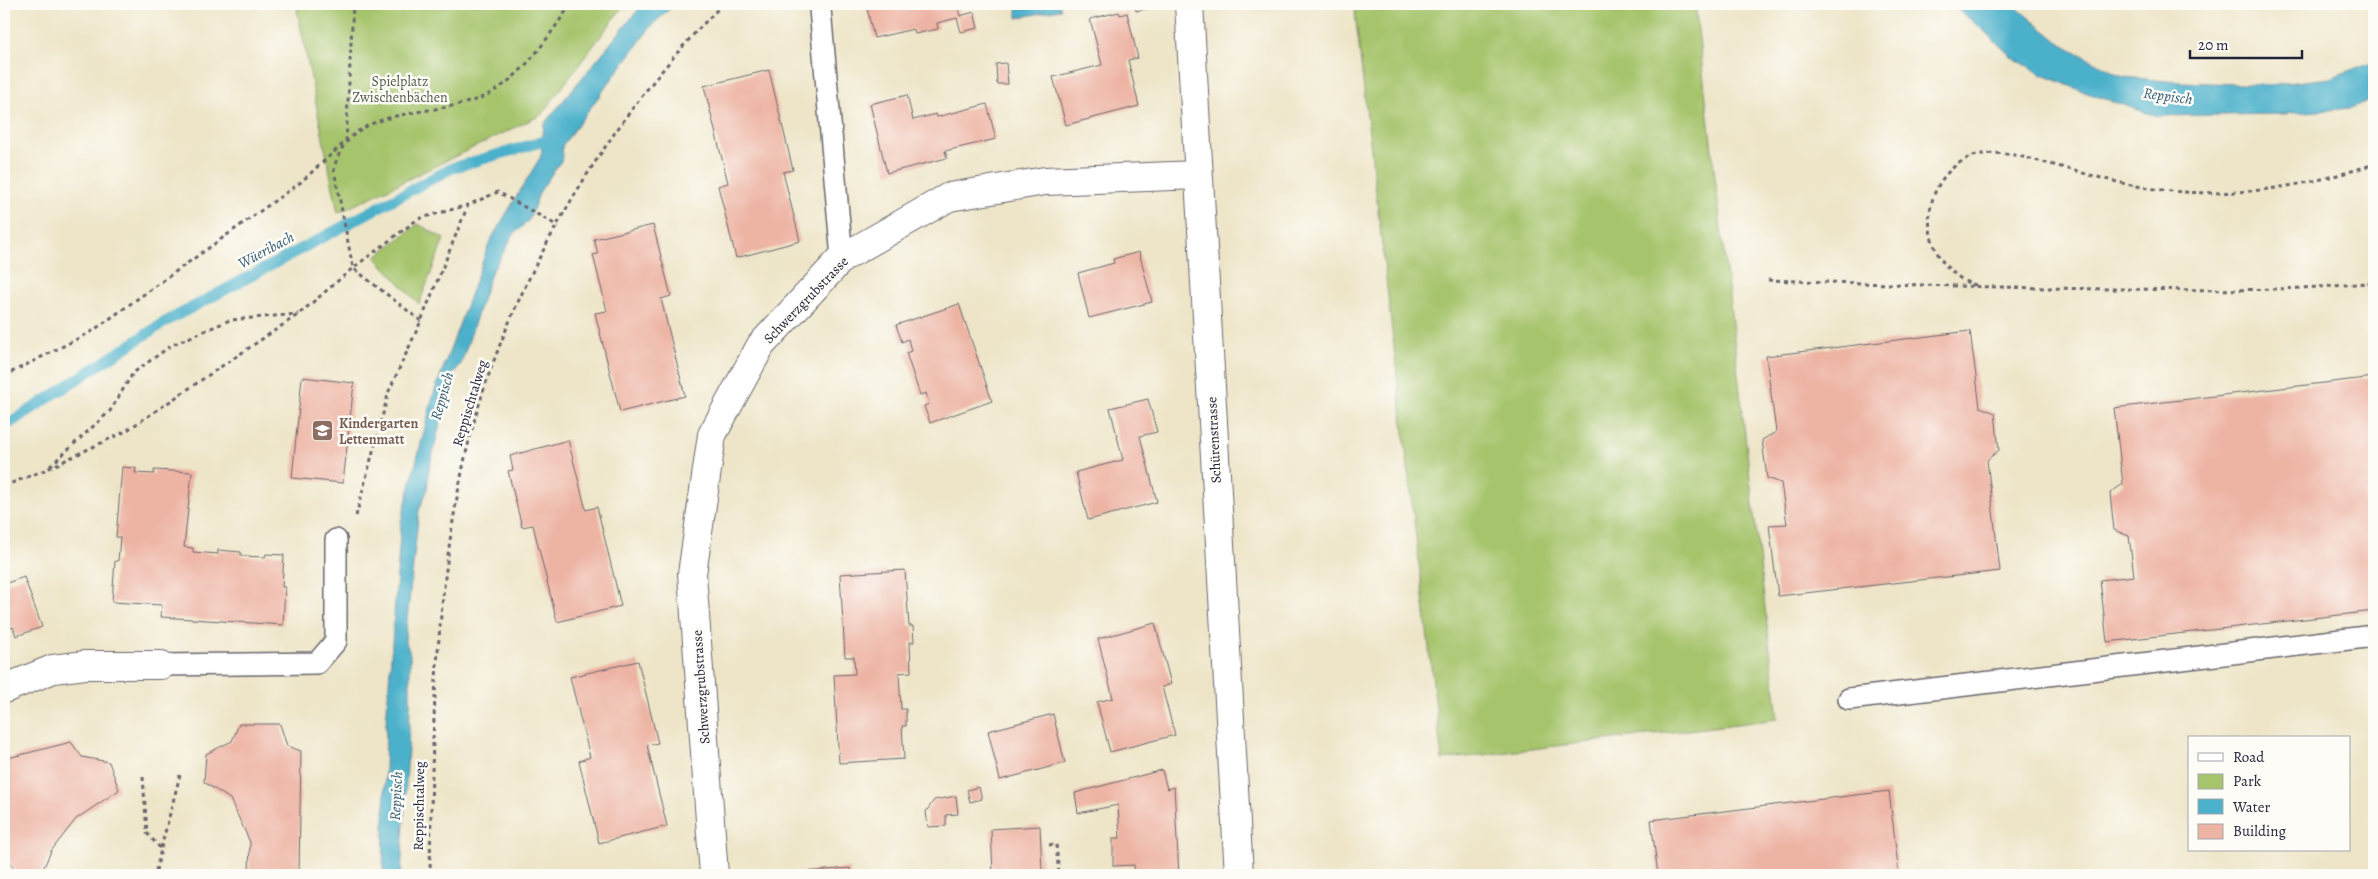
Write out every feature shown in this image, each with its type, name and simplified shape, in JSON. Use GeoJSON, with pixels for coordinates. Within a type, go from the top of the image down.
{"type":"FeatureCollection","features":[{"type":"Feature","properties":{"kind":"street","name":"Schürenstrasse"},"geometry":{"type":"LineString","coordinates":[[1189,4],[1239,875]]}},
{"type":"Feature","properties":{"kind":"street","name":"Schwerzgrubstrasse"},"geometry":{"type":"LineString","coordinates":[[714,875],[692,574],[712,435],[761,345],[842,258],[950,197],[1045,181],[1198,175]]}},
{"type":"Feature","properties":{"kind":"street"},"geometry":{"type":"LineString","coordinates":[[4,689],[53,669],[85,665],[160,665]]}},
{"type":"Feature","properties":{"kind":"lane"},"geometry":{"type":"LineString","coordinates":[[820,9],[842,258]]}},
{"type":"Feature","properties":{"kind":"lane"},"geometry":{"type":"LineString","coordinates":[[160,665],[317,663],[336,641],[336,540]]}},
{"type":"Feature","properties":{"kind":"lane"},"geometry":{"type":"LineString","coordinates":[[1849,699],[2374,636]]}},
{"type":"Feature","properties":{"kind":"path"},"geometry":{"type":"LineString","coordinates":[[421,321],[353,268],[334,170],[337,157],[346,141],[353,4],[445,8],[475,4]]}},
{"type":"Feature","properties":{"kind":"path"},"geometry":{"type":"LineString","coordinates":[[4,376],[91,332],[301,182],[346,141],[367,127],[387,118],[410,112],[461,105],[498,88],[512,78],[540,49],[571,4]]}},
{"type":"Feature","properties":{"kind":"path","name":"Reppischtalweg"},"geometry":{"type":"LineString","coordinates":[[430,875],[432,730],[441,598],[459,488],[475,418],[501,344],[558,226],[590,170],[644,92],[688,40],[723,4]]}},
{"type":"Feature","properties":{"kind":"path"},"geometry":{"type":"LineString","coordinates":[[1989,287],[1972,284],[1952,272],[1936,249],[1928,221],[1930,207],[1942,180],[1951,170],[1974,156],[2001,153],[2014,155],[2135,186],[2211,194],[2287,188],[2318,182],[2374,164]]}},
{"type":"Feature","properties":{"kind":"path"},"geometry":{"type":"LineString","coordinates":[[4,486],[46,470],[126,431],[299,314],[353,268],[418,218],[468,205],[498,192],[558,226]]}},
{"type":"Feature","properties":{"kind":"path"},"geometry":{"type":"LineString","coordinates":[[336,540],[355,519],[389,391],[421,321],[468,205]]}},
{"type":"Feature","properties":{"kind":"path"},"geometry":{"type":"LineString","coordinates":[[1768,280],[1989,287],[2256,290],[2374,282]]}},
{"type":"Feature","properties":{"kind":"path"},"geometry":{"type":"LineString","coordinates":[[46,470],[110,411],[133,373],[172,345],[230,320],[299,314]]}},
{"type":"Feature","properties":{"kind":"path"},"geometry":{"type":"LineString","coordinates":[[155,875],[180,775]]}},
{"type":"Feature","properties":{"kind":"path"},"geometry":{"type":"LineString","coordinates":[[143,777],[147,834],[161,848]]}},
{"type":"Feature","properties":{"kind":"path"},"geometry":{"type":"LineString","coordinates":[[1049,845],[1056,844],[1059,875]]}},
{"type":"Feature","properties":{"kind":"green space","name":"Spielplatz Zwischenbächen"},"geometry":{"type":"Polygon","coordinates":[[[296,4],[625,4],[541,115],[338,213],[296,4]]]}},
{"type":"Feature","properties":{"kind":"green space"},"geometry":{"type":"Polygon","coordinates":[[[1354,4],[1695,4],[1778,719],[1442,760],[1354,4]]]}},
{"type":"Feature","properties":{"kind":"green space"},"geometry":{"type":"Polygon","coordinates":[[[418,224],[444,239],[419,304],[375,257],[418,224]]]}},
{"type":"Feature","properties":{"kind":"water","name":"Reppisch"},"geometry":{"type":"Polygon","coordinates":[[[643,4],[675,4],[652,25],[562,146],[563,158],[540,191],[529,220],[511,237],[491,273],[461,364],[452,375],[429,469],[427,491],[419,510],[405,639],[410,654],[410,712],[401,875],[383,875],[386,723],[401,522],[433,396],[490,241],[541,156],[544,124],[643,4]]]}},
{"type":"Feature","properties":{"kind":"water"},"geometry":{"type":"Polygon","coordinates":[[[1017,4],[1059,4],[1061,9],[1017,18],[1017,4]]]}},
{"type":"Feature","properties":{"kind":"water","name":"Reppisch"},"geometry":{"type":"Polygon","coordinates":[[[1951,4],[2012,4],[2060,43],[2123,77],[2179,82],[2269,85],[2330,78],[2374,61],[2374,98],[2351,108],[2284,114],[2157,116],[2087,93],[2043,75],[2012,57],[1981,28],[1951,4]]]}},
{"type":"Feature","properties":{"kind":"building"},"geometry":{"type":"Polygon","coordinates":[[[866,4],[957,4],[960,16],[974,12],[978,28],[961,32],[957,18],[937,23],[938,29],[915,34],[914,29],[874,38],[866,4]]]}},
{"type":"Feature","properties":{"kind":"building"},"geometry":{"type":"Polygon","coordinates":[[[1135,4],[1156,4],[1156,7],[1136,11],[1135,4]]]}},
{"type":"Feature","properties":{"kind":"building"},"geometry":{"type":"Polygon","coordinates":[[[1119,12],[1120,15],[1127,13],[1138,58],[1128,60],[1139,106],[1066,125],[1053,77],[1102,65],[1090,19],[1119,12]]]}},
{"type":"Feature","properties":{"kind":"building"},"geometry":{"type":"Polygon","coordinates":[[[1006,63],[1008,84],[997,84],[996,64],[1006,63]]]}},
{"type":"Feature","properties":{"kind":"building"},"geometry":{"type":"Polygon","coordinates":[[[769,70],[793,170],[783,172],[800,241],[736,258],[718,186],[728,183],[704,86],[769,70]]]}},
{"type":"Feature","properties":{"kind":"building"},"geometry":{"type":"Polygon","coordinates":[[[907,95],[913,120],[936,114],[937,117],[987,104],[996,139],[945,151],[947,158],[887,173],[870,104],[907,95]]]}},
{"type":"Feature","properties":{"kind":"building"},"geometry":{"type":"Polygon","coordinates":[[[653,225],[671,296],[661,299],[685,396],[620,412],[595,313],[607,311],[593,255],[598,254],[594,239],[653,225]]]}},
{"type":"Feature","properties":{"kind":"building"},"geometry":{"type":"Polygon","coordinates":[[[1139,252],[1152,302],[1089,318],[1078,273],[1114,263],[1113,259],[1139,252]]]}},
{"type":"Feature","properties":{"kind":"building"},"geometry":{"type":"Polygon","coordinates":[[[959,304],[992,401],[930,423],[924,406],[929,404],[926,393],[920,395],[906,353],[911,351],[908,339],[902,342],[896,325],[959,304]]]}},
{"type":"Feature","properties":{"kind":"building"},"geometry":{"type":"Polygon","coordinates":[[[1970,331],[1980,407],[1995,413],[1999,450],[1987,460],[2000,571],[1778,596],[1769,525],[1787,524],[1781,483],[1767,478],[1762,440],[1776,432],[1766,356],[1970,331]]]}},
{"type":"Feature","properties":{"kind":"building","name":"Kindergarten Lettenmatt"},"geometry":{"type":"Polygon","coordinates":[[[302,377],[354,383],[343,483],[292,478],[302,377]]]}},
{"type":"Feature","properties":{"kind":"building"},"geometry":{"type":"Polygon","coordinates":[[[2374,377],[2374,611],[2107,642],[2100,580],[2134,576],[2129,536],[2114,530],[2110,493],[2123,484],[2114,408],[2374,377]]]}},
{"type":"Feature","properties":{"kind":"building"},"geometry":{"type":"Polygon","coordinates":[[[1148,399],[1157,432],[1140,436],[1157,502],[1088,520],[1076,472],[1123,460],[1110,408],[1148,399]]]}},
{"type":"Feature","properties":{"kind":"building"},"geometry":{"type":"Polygon","coordinates":[[[568,440],[586,510],[597,507],[621,606],[557,622],[533,525],[522,527],[508,471],[513,470],[510,456],[568,440]]]}},
{"type":"Feature","properties":{"kind":"building"},"geometry":{"type":"Polygon","coordinates":[[[122,467],[136,468],[135,473],[154,474],[154,470],[192,472],[184,547],[193,548],[193,552],[218,554],[218,550],[241,552],[241,556],[265,557],[266,554],[284,555],[282,587],[285,587],[283,625],[161,617],[162,605],[112,602],[115,561],[118,561],[120,537],[116,537],[122,467]]]}},
{"type":"Feature","properties":{"kind":"building"},"geometry":{"type":"Polygon","coordinates":[[[905,570],[909,626],[913,626],[914,642],[910,642],[911,672],[899,673],[901,709],[906,709],[906,726],[902,726],[904,759],[839,763],[834,675],[855,674],[854,657],[845,657],[840,574],[905,570]]]}},
{"type":"Feature","properties":{"kind":"building"},"geometry":{"type":"Polygon","coordinates":[[[24,577],[42,627],[16,636],[13,627],[4,630],[4,584],[24,577]]]}},
{"type":"Feature","properties":{"kind":"building"},"geometry":{"type":"Polygon","coordinates":[[[1155,623],[1171,684],[1162,687],[1175,735],[1110,752],[1097,702],[1113,698],[1098,639],[1155,623]]]}},
{"type":"Feature","properties":{"kind":"building"},"geometry":{"type":"Polygon","coordinates":[[[638,661],[658,743],[647,745],[667,826],[599,843],[579,761],[590,757],[570,677],[638,661]]]}},
{"type":"Feature","properties":{"kind":"building"},"geometry":{"type":"Polygon","coordinates":[[[1053,714],[1065,763],[1000,780],[988,731],[1053,714]]]}},
{"type":"Feature","properties":{"kind":"building"},"geometry":{"type":"Polygon","coordinates":[[[239,724],[280,724],[287,746],[301,751],[299,875],[249,875],[250,842],[230,799],[204,782],[206,754],[232,741],[239,724]]]}},
{"type":"Feature","properties":{"kind":"building"},"geometry":{"type":"Polygon","coordinates":[[[71,742],[82,757],[109,762],[119,790],[76,819],[51,851],[41,874],[16,873],[4,850],[4,759],[71,742]]]}},
{"type":"Feature","properties":{"kind":"building"},"geometry":{"type":"Polygon","coordinates":[[[1162,770],[1167,789],[1174,787],[1179,875],[1135,875],[1134,865],[1113,866],[1113,838],[1120,838],[1118,805],[1078,813],[1075,793],[1162,770]]]}},
{"type":"Feature","properties":{"kind":"building"},"geometry":{"type":"Polygon","coordinates":[[[979,787],[982,799],[970,802],[967,790],[979,787]]]}},
{"type":"Feature","properties":{"kind":"building"},"geometry":{"type":"Polygon","coordinates":[[[1889,791],[1899,875],[1658,875],[1651,820],[1889,791]]]}},
{"type":"Feature","properties":{"kind":"building"},"geometry":{"type":"Polygon","coordinates":[[[956,796],[958,814],[946,815],[946,826],[928,827],[926,812],[934,800],[956,796]]]}},
{"type":"Feature","properties":{"kind":"building"},"geometry":{"type":"Polygon","coordinates":[[[1040,826],[1042,872],[993,874],[991,829],[1040,826]]]}},
{"type":"Feature","properties":{"kind":"building"},"geometry":{"type":"Polygon","coordinates":[[[850,868],[850,875],[804,875],[803,872],[850,868]]]}},
{"type":"Feature","properties":{"kind":"waterway","name":"Wüeribach"},"geometry":{"type":"LineString","coordinates":[[4,427],[165,322],[452,168],[558,137]]}},
{"type":"Feature","properties":{"kind":"place","name":"Kindergarten Lettenmatt"},"geometry":{"type":"Point","coordinates":[323,431]}}]}
